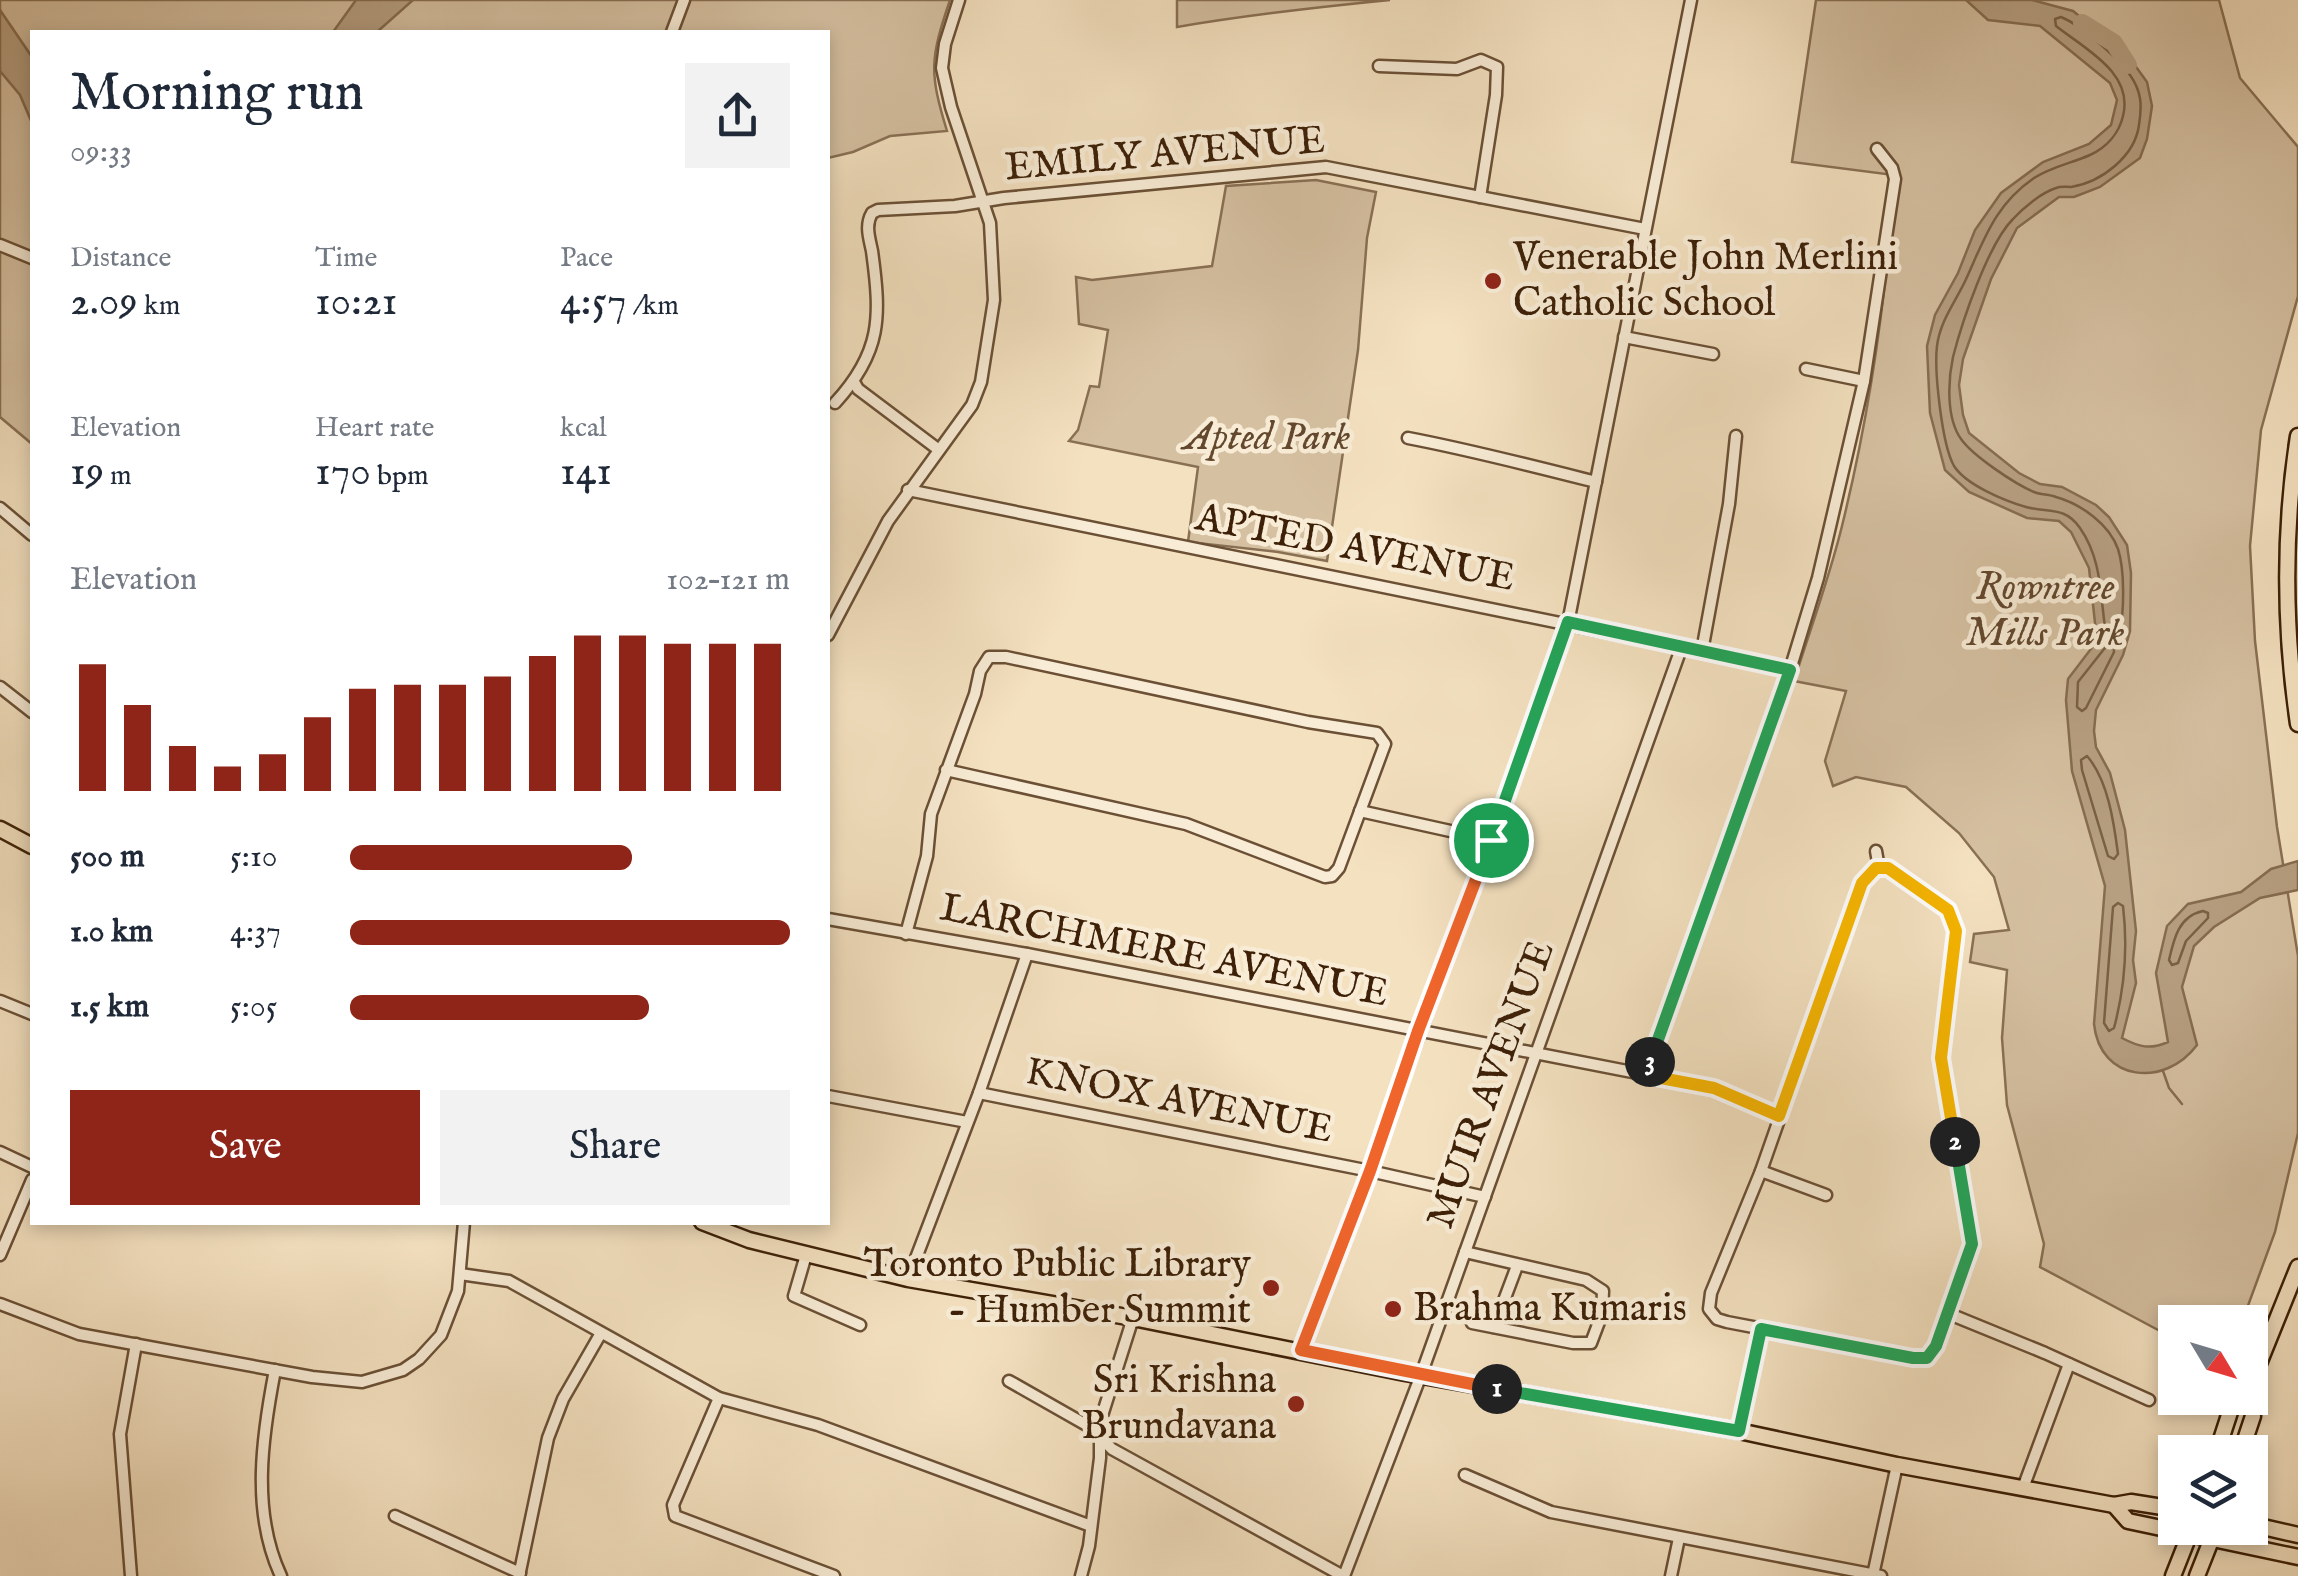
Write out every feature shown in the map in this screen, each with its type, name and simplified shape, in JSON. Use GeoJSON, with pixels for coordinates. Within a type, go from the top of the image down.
{"type":"FeatureCollection","features":[{"type":"Feature","properties":{"kind":"main road"},"geometry":{"type":"LineString","coordinates":[[2298,436],[2286,561],[2289,657],[2298,724]]}},
{"type":"Feature","properties":{"kind":"main road"},"geometry":{"type":"LineString","coordinates":[[0,829],[30,845]]}},
{"type":"Feature","properties":{"kind":"main road"},"geometry":{"type":"LineString","coordinates":[[730,1228],[806,1255],[908,1279],[1133,1318],[1421,1376],[1739,1431],[2022,1488],[2114,1504],[2158,1506]]}},
{"type":"Feature","properties":{"kind":"main road"},"geometry":{"type":"LineString","coordinates":[[2268,1343],[2298,1267]]}},
{"type":"Feature","properties":{"kind":"main road"},"geometry":{"type":"LineString","coordinates":[[2114,1504],[2128,1521],[2158,1525]]}},
{"type":"Feature","properties":{"kind":"main road"},"geometry":{"type":"LineString","coordinates":[[2268,1528],[2298,1534]]}},
{"type":"Feature","properties":{"kind":"main road"},"geometry":{"type":"LineString","coordinates":[[2173,1576],[2185,1545]]}},
{"type":"Feature","properties":{"kind":"main road"},"geometry":{"type":"LineString","coordinates":[[2197,1576],[2209,1545]]}},
{"type":"Feature","properties":{"kind":"main road"},"geometry":{"type":"LineString","coordinates":[[2256,1545],[2298,1557]]}},
{"type":"Feature","properties":{"kind":"street"},"geometry":{"type":"LineString","coordinates":[[673,30],[684,0]]}},
{"type":"Feature","properties":{"kind":"street"},"geometry":{"type":"LineString","coordinates":[[830,632],[908,490],[972,405],[985,366],[994,300],[990,223],[944,83],[942,58],[958,0]]}},
{"type":"Feature","properties":{"kind":"street"},"geometry":{"type":"LineString","coordinates":[[1301,1350],[1370,1171],[1568,622],[1691,0]]}},
{"type":"Feature","properties":{"kind":"street"},"geometry":{"type":"LineString","coordinates":[[1379,66],[1457,69],[1481,60],[1497,67],[1480,196]]}},
{"type":"Feature","properties":{"kind":"street"},"geometry":{"type":"LineString","coordinates":[[1645,1075],[1790,670],[1818,578],[1864,380],[1895,179],[1892,168],[1877,150]]}},
{"type":"Feature","properties":{"kind":"street","name":"EMILY AVENUE"},"geometry":{"type":"LineString","coordinates":[[854,382],[872,348],[878,324],[878,295],[867,225],[872,213],[1326,167],[1645,229]]}},
{"type":"Feature","properties":{"kind":"street"},"geometry":{"type":"LineString","coordinates":[[0,245],[30,257]]}},
{"type":"Feature","properties":{"kind":"street"},"geometry":{"type":"LineString","coordinates":[[1624,337],[1713,354]]}},
{"type":"Feature","properties":{"kind":"street"},"geometry":{"type":"LineString","coordinates":[[1806,370],[1864,380]]}},
{"type":"Feature","properties":{"kind":"street"},"geometry":{"type":"LineString","coordinates":[[834,403],[854,382],[939,450]]}},
{"type":"Feature","properties":{"kind":"street"},"geometry":{"type":"LineString","coordinates":[[1702,651],[1729,504],[1736,436]]}},
{"type":"Feature","properties":{"kind":"street"},"geometry":{"type":"LineString","coordinates":[[1408,438],[1491,453],[1596,482]]}},
{"type":"Feature","properties":{"kind":"street","name":"APTED AVENUE"},"geometry":{"type":"LineString","coordinates":[[908,490],[1790,670]]}},
{"type":"Feature","properties":{"kind":"street"},"geometry":{"type":"LineString","coordinates":[[0,508],[30,534]]}},
{"type":"Feature","properties":{"kind":"street","name":"MUIR AVENUE"},"geometry":{"type":"LineString","coordinates":[[1344,1576],[1421,1376],[1682,646]]}},
{"type":"Feature","properties":{"kind":"street"},"geometry":{"type":"LineString","coordinates":[[906,934],[928,856],[931,814],[946,770],[975,694],[983,663],[989,657],[1377,733],[1384,738],[1384,748],[1339,868],[1325,877],[1186,824],[946,770]]}},
{"type":"Feature","properties":{"kind":"street"},"geometry":{"type":"LineString","coordinates":[[0,687],[30,710]]}},
{"type":"Feature","properties":{"kind":"street"},"geometry":{"type":"LineString","coordinates":[[1360,811],[1491,840]]}},
{"type":"Feature","properties":{"kind":"street"},"geometry":{"type":"LineString","coordinates":[[1876,850],[1880,867],[1948,910],[1955,925],[1941,1068],[1972,1237],[1967,1264],[1932,1353],[1920,1359],[1717,1319],[1709,1302],[1762,1171],[1862,883],[1880,867]]}},
{"type":"Feature","properties":{"kind":"street","name":"LARCHMERE AVENUE"},"geometry":{"type":"LineString","coordinates":[[830,919],[1714,1088],[1779,1116]]}},
{"type":"Feature","properties":{"kind":"street"},"geometry":{"type":"LineString","coordinates":[[908,1279],[979,1094],[1027,954]]}},
{"type":"Feature","properties":{"kind":"street"},"geometry":{"type":"LineString","coordinates":[[0,1001],[30,1013]]}},
{"type":"Feature","properties":{"kind":"street","name":"KNOX AVENUE"},"geometry":{"type":"LineString","coordinates":[[979,1094],[1486,1197]]}},
{"type":"Feature","properties":{"kind":"street"},"geometry":{"type":"LineString","coordinates":[[830,1096],[967,1122]]}},
{"type":"Feature","properties":{"kind":"street"},"geometry":{"type":"LineString","coordinates":[[0,1152],[30,1167]]}},
{"type":"Feature","properties":{"kind":"street"},"geometry":{"type":"LineString","coordinates":[[1762,1171],[1826,1195]]}},
{"type":"Feature","properties":{"kind":"street"},"geometry":{"type":"LineString","coordinates":[[0,1255],[30,1185]]}},
{"type":"Feature","properties":{"kind":"street"},"geometry":{"type":"LineString","coordinates":[[0,1304],[64,1330],[337,1381],[362,1382],[403,1370],[441,1335],[454,1307],[464,1225]]}},
{"type":"Feature","properties":{"kind":"street"},"geometry":{"type":"LineString","coordinates":[[1464,1252],[1586,1280],[1603,1292],[1602,1314],[1591,1343],[1472,1323]]}},
{"type":"Feature","properties":{"kind":"street"},"geometry":{"type":"LineString","coordinates":[[806,1255],[794,1296],[860,1325]]}},
{"type":"Feature","properties":{"kind":"street"},"geometry":{"type":"LineString","coordinates":[[1494,1327],[1517,1266]]}},
{"type":"Feature","properties":{"kind":"street"},"geometry":{"type":"LineString","coordinates":[[460,1274],[509,1281],[719,1398],[818,1426],[1091,1526]]}},
{"type":"Feature","properties":{"kind":"street"},"geometry":{"type":"LineString","coordinates":[[1947,1314],[2149,1400]]}},
{"type":"Feature","properties":{"kind":"street"},"geometry":{"type":"LineString","coordinates":[[1080,1576],[1091,1526],[1100,1422],[1133,1318]]}},
{"type":"Feature","properties":{"kind":"street"},"geometry":{"type":"LineString","coordinates":[[1739,1431],[1761,1329]]}},
{"type":"Feature","properties":{"kind":"street"},"geometry":{"type":"LineString","coordinates":[[395,1516],[520,1574],[548,1438],[563,1399],[602,1333]]}},
{"type":"Feature","properties":{"kind":"street"},"geometry":{"type":"LineString","coordinates":[[131,1576],[120,1434],[136,1344]]}},
{"type":"Feature","properties":{"kind":"street"},"geometry":{"type":"LineString","coordinates":[[2022,1488],[2069,1364]]}},
{"type":"Feature","properties":{"kind":"street"},"geometry":{"type":"LineString","coordinates":[[275,1370],[262,1463],[268,1543],[280,1576]]}},
{"type":"Feature","properties":{"kind":"street"},"geometry":{"type":"LineString","coordinates":[[1009,1380],[1090,1427],[1112,1449],[1344,1576]]}},
{"type":"Feature","properties":{"kind":"street"},"geometry":{"type":"LineString","coordinates":[[719,1398],[673,1505],[675,1516],[834,1576]]}},
{"type":"Feature","properties":{"kind":"street"},"geometry":{"type":"LineString","coordinates":[[1465,1475],[1550,1512],[1877,1575],[1897,1465]]}},
{"type":"Feature","properties":{"kind":"street"},"geometry":{"type":"LineString","coordinates":[[1671,1576],[1679,1538]]}},
{"type":"Feature","properties":{"kind":"green space"},"geometry":{"type":"Polygon","coordinates":[[[0,0],[950,0],[934,66],[947,131],[890,136],[830,158],[830,30],[30,30],[30,442],[0,417],[0,0]]]}},
{"type":"Feature","properties":{"kind":"green space"},"geometry":{"type":"Polygon","coordinates":[[[1177,0],[1390,0],[1177,27],[1177,0]]]}},
{"type":"Feature","properties":{"kind":"green space","name":"Rowntree Mills Park"},"geometry":{"type":"Polygon","coordinates":[[[1816,0],[2219,0],[2240,78],[2298,147],[2298,296],[2261,430],[2250,546],[2255,641],[2277,827],[2298,956],[2298,1133],[2275,1232],[2248,1305],[2158,1305],[2158,1330],[2040,1267],[2044,1244],[2007,1105],[2002,1038],[2007,970],[1970,962],[1974,934],[2009,930],[1994,877],[1959,833],[1906,787],[1856,777],[1833,786],[1825,761],[1846,691],[1794,681],[1837,546],[1861,440],[1882,308],[1894,175],[1792,162],[1816,0]]]}},
{"type":"Feature","properties":{"kind":"green space","name":"Apted Park"},"geometry":{"type":"Polygon","coordinates":[[[1316,180],[1376,192],[1327,561],[1188,542],[1198,467],[1069,441],[1078,430],[1090,386],[1099,387],[1108,330],[1079,324],[1076,277],[1092,280],[1212,266],[1226,186],[1316,180]]]}},
{"type":"Feature","properties":{"kind":"water"},"geometry":{"type":"Polygon","coordinates":[[[356,0],[413,0],[379,30],[334,30],[356,0]]]}},
{"type":"Feature","properties":{"kind":"water"},"geometry":{"type":"Polygon","coordinates":[[[1966,0],[2032,0],[2073,11],[2129,57],[2147,82],[2152,106],[2140,158],[2100,187],[2074,197],[2059,197],[2017,228],[1991,279],[1963,359],[1959,385],[1969,433],[2019,473],[2040,484],[2062,487],[2096,505],[2127,545],[2131,573],[2130,631],[2123,655],[2096,710],[2094,731],[2125,830],[2136,931],[2136,983],[2122,1038],[2145,1046],[2168,1042],[2156,973],[2167,926],[2188,904],[2241,892],[2271,869],[2298,861],[2298,890],[2260,898],[2214,927],[2194,946],[2182,987],[2197,1045],[2184,1059],[2152,1073],[2121,1067],[2108,1058],[2094,1024],[2105,886],[2072,771],[2066,700],[2068,679],[2097,641],[2089,568],[2071,532],[2059,521],[2027,518],[1969,492],[1945,470],[1930,413],[1927,346],[1935,315],[1975,230],[2001,193],[2043,162],[2089,144],[2111,125],[2117,100],[2110,83],[2040,26],[1988,20],[1966,0]]]}},
{"type":"Feature","properties":{"kind":"water"},"geometry":{"type":"Polygon","coordinates":[[[0,10],[30,54],[30,118],[20,95],[0,71],[0,10]]]}},
{"type":"Feature","properties":{"kind":"waterway"},"geometry":{"type":"LineString","coordinates":[[2082,23],[2114,43],[2128,65]]}},
{"type":"Feature","properties":{"kind":"waterway"},"geometry":{"type":"LineString","coordinates":[[2163,1071],[2169,1088],[2182,1104]]}},
{"type":"Feature","properties":{"kind":"place","name":"Venerable John Merlini Catholic School"},"geometry":{"type":"Point","coordinates":[1493,281]}},
{"type":"Feature","properties":{"kind":"place","name":"Toronto Public Library - Humber Summit"},"geometry":{"type":"Point","coordinates":[1271,1288]}},
{"type":"Feature","properties":{"kind":"place","name":"Brahma Kumaris"},"geometry":{"type":"Point","coordinates":[1393,1309]}},
{"type":"Feature","properties":{"kind":"place","name":"Sri Krishna Brundavana"},"geometry":{"type":"Point","coordinates":[1296,1404]}},
{"type":"Feature","properties":{"kind":"route"},"geometry":{"type":"LineString","coordinates":[[1568,622],[1790,670],[1645,1075],[1714,1088],[1779,1116],[1862,883],[1869,873],[1876,868],[1888,868],[1948,910],[1956,931],[1941,1068],[1972,1237],[1967,1264],[1936,1346],[1927,1358],[1761,1329],[1739,1431],[1405,1373],[1301,1350],[1491,840],[1568,622]]}}]}
